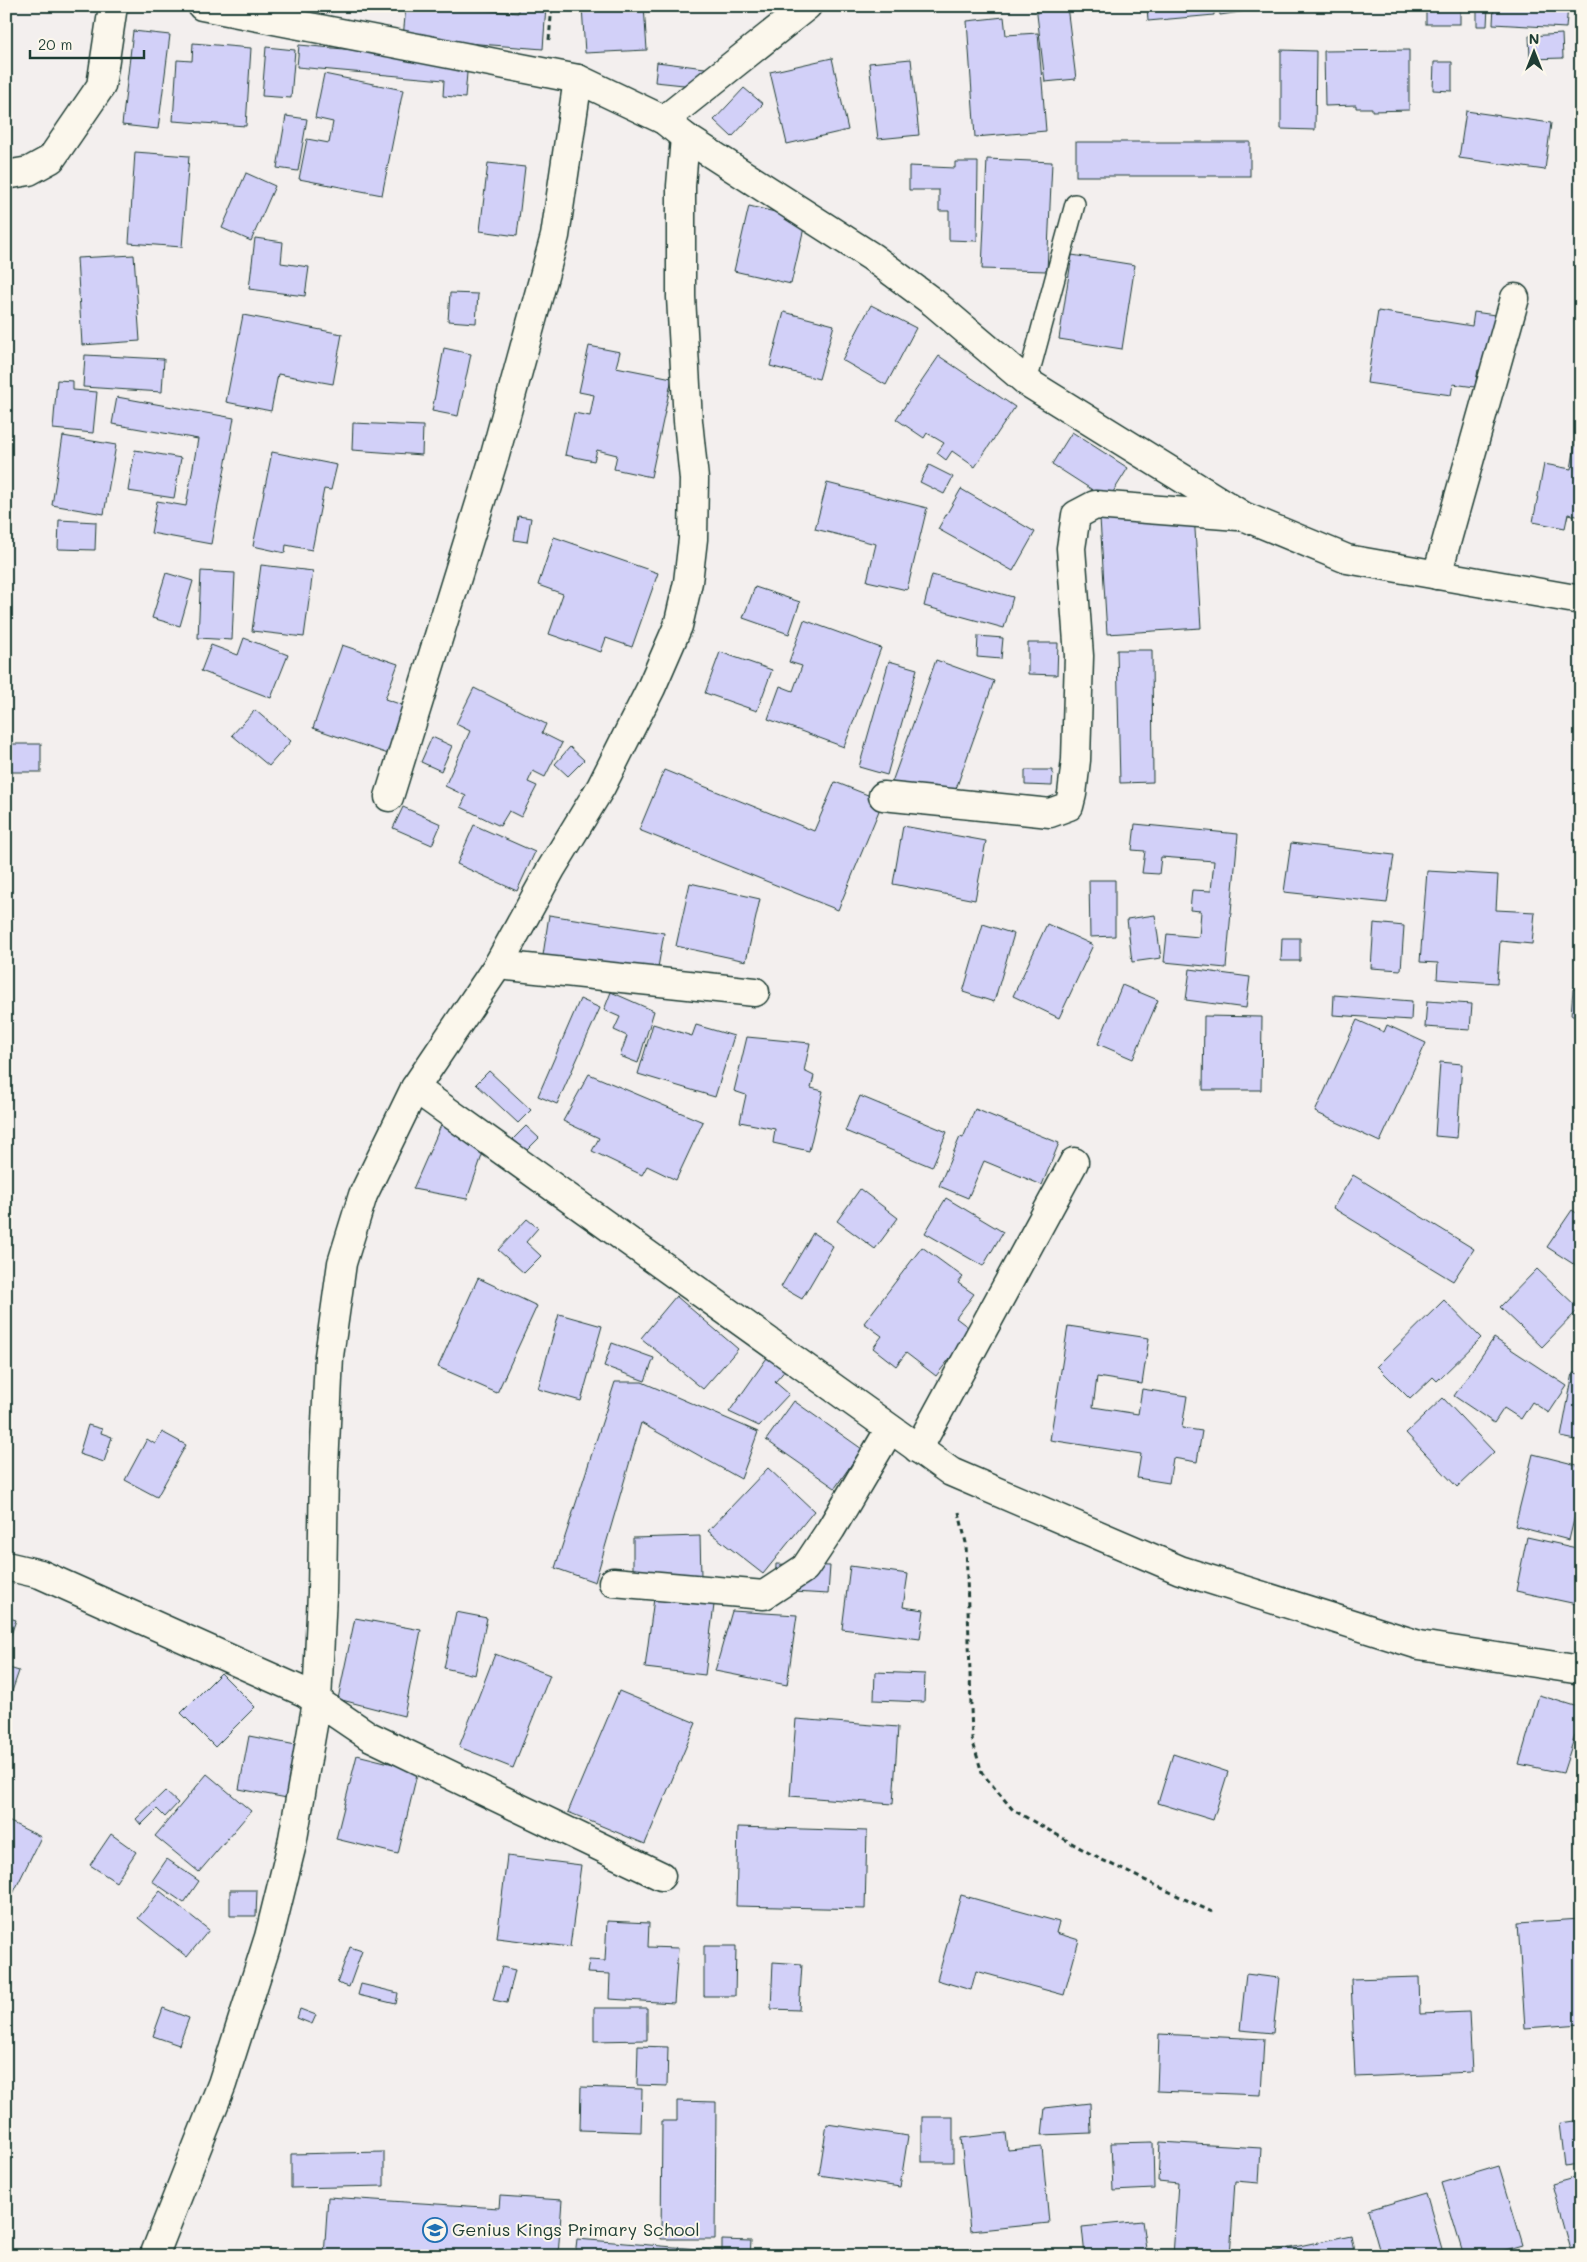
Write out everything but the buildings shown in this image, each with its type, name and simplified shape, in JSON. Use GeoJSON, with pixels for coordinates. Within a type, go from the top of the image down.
{"type":"FeatureCollection","features":[{"type":"Feature","properties":{"kind":"street"},"geometry":{"type":"LineString","coordinates":[[6,175],[29,171],[51,159],[101,86],[113,6]]}},
{"type":"Feature","properties":{"kind":"street"},"geometry":{"type":"LineString","coordinates":[[202,6],[578,79],[664,120],[684,137],[872,257],[934,303],[1027,382],[1243,516],[1347,559],[1581,600]]}},
{"type":"Feature","properties":{"kind":"street"},"geometry":{"type":"LineString","coordinates":[[664,120],[807,6]]}},
{"type":"Feature","properties":{"kind":"street"},"geometry":{"type":"LineString","coordinates":[[389,797],[495,455],[555,236],[578,79]]}},
{"type":"Feature","properties":{"kind":"street"},"geometry":{"type":"LineString","coordinates":[[154,2256],[222,2084],[269,1936],[292,1844],[317,1702],[329,1356],[342,1263],[364,1195],[415,1088],[498,965],[551,869],[601,787],[651,688],[678,626],[688,582],[693,539],[694,479],[688,421],[681,297],[681,186],[684,137]]}},
{"type":"Feature","properties":{"kind":"street"},"geometry":{"type":"LineString","coordinates":[[1437,575],[1515,298]]}},
{"type":"Feature","properties":{"kind":"street"},"geometry":{"type":"LineString","coordinates":[[883,796],[1050,812],[1069,806],[1072,794],[1077,731],[1079,656],[1071,548],[1076,515],[1094,505],[1243,516]]}},
{"type":"Feature","properties":{"kind":"street"},"geometry":{"type":"LineString","coordinates":[[498,965],[755,992]]}},
{"type":"Feature","properties":{"kind":"street"},"geometry":{"type":"LineString","coordinates":[[415,1088],[951,1472],[1180,1570],[1419,1645],[1581,1670]]}},
{"type":"Feature","properties":{"kind":"street"},"geometry":{"type":"LineString","coordinates":[[918,1449],[1074,1162]]}},
{"type":"Feature","properties":{"kind":"street"},"geometry":{"type":"LineString","coordinates":[[613,1582],[764,1595],[805,1568],[831,1530],[890,1428]]}},
{"type":"Feature","properties":{"kind":"street"},"geometry":{"type":"LineString","coordinates":[[6,1566],[40,1574],[304,1692],[368,1736],[661,1876]]}},
{"type":"Feature","properties":{"kind":"lane"},"geometry":{"type":"LineString","coordinates":[[1027,382],[1075,204]]}},
{"type":"Feature","properties":{"kind":"path"},"geometry":{"type":"LineString","coordinates":[[951,1472],[966,1543],[972,1739],[982,1773],[1012,1810],[1098,1858],[1212,1912]]}},
{"type":"Feature","properties":{"kind":"place","name":"Genius Kings Primary School"},"geometry":{"type":"Point","coordinates":[435,2230]}}]}
